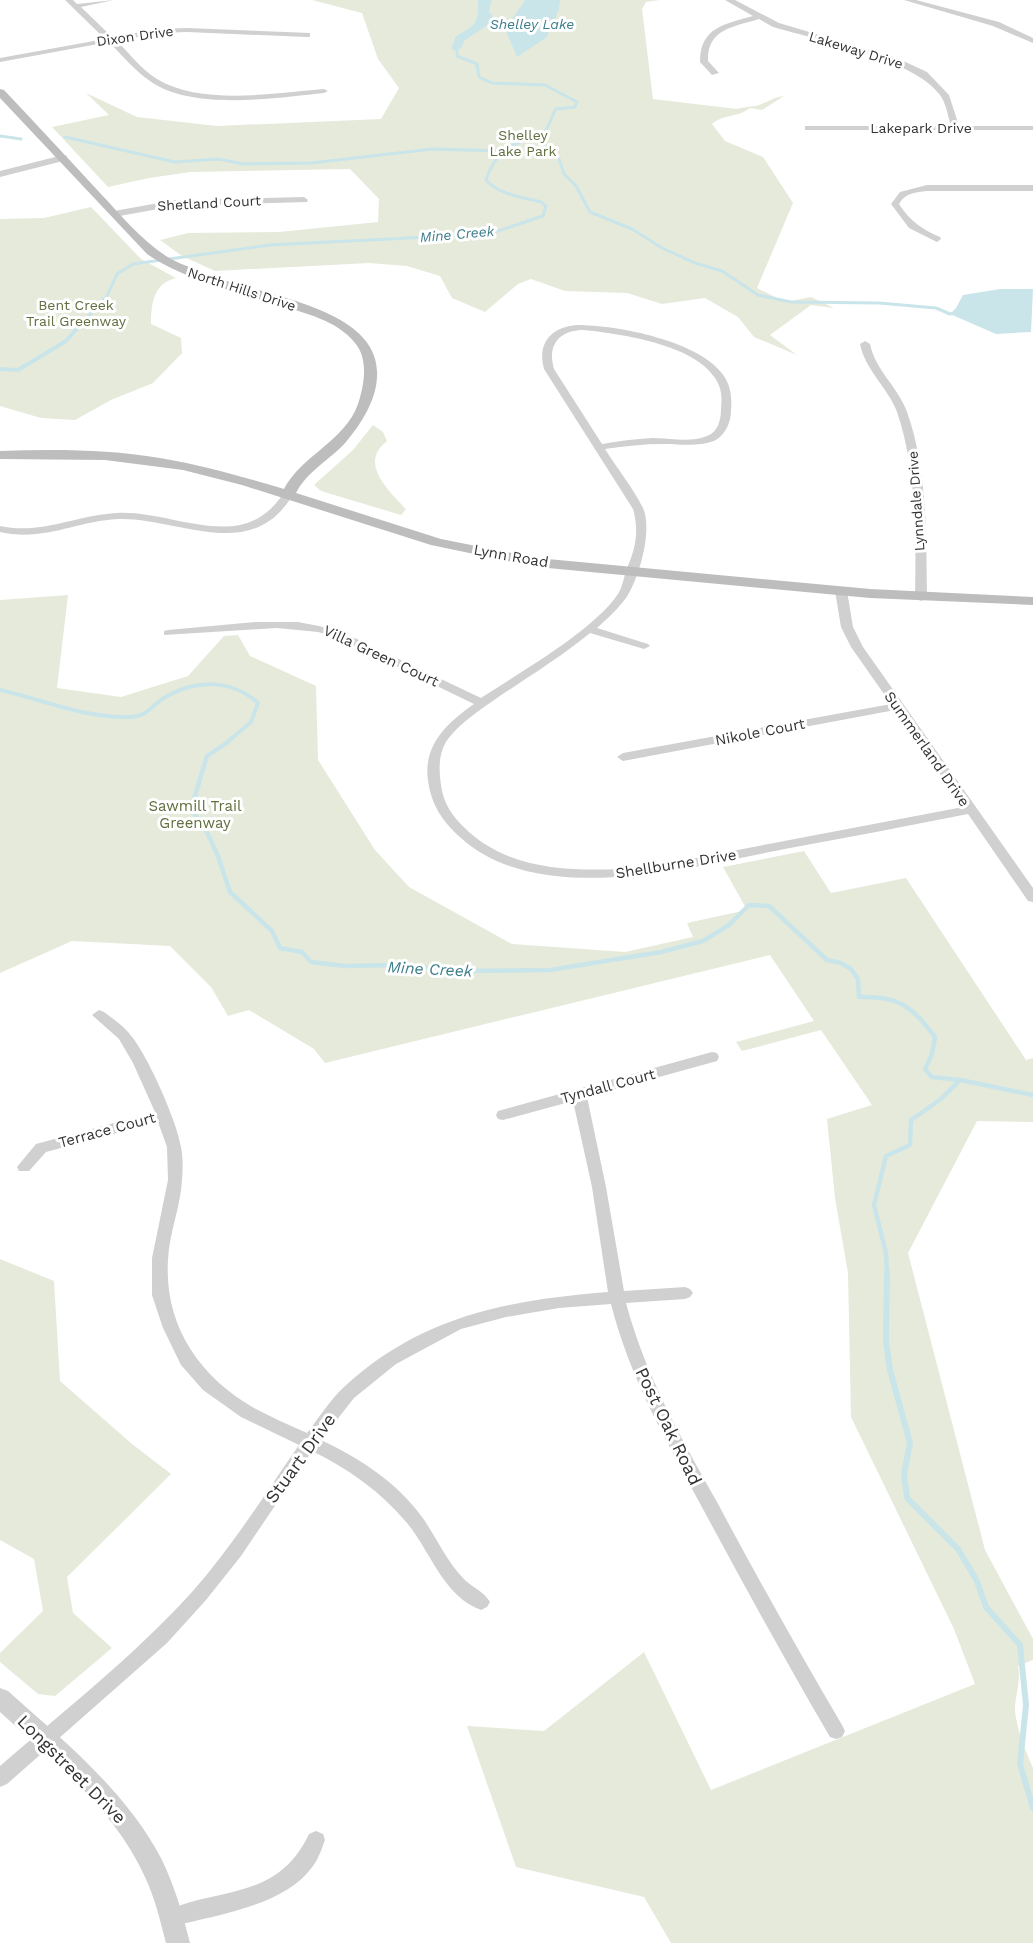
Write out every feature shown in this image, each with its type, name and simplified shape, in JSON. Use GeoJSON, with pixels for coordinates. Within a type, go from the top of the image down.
{"type":"FeatureCollection","features":[{"type":"Feature","properties":{"kind":"main road","name":"North Hills Drive"},"geometry":{"type":"LineString","coordinates":[[0,92],[114,214],[164,260],[208,279],[322,315],[345,327],[364,345],[369,359],[371,377],[364,406],[341,439],[296,479],[288,496]]}},
{"type":"Feature","properties":{"kind":"main road","name":"Lynn Road"},"geometry":{"type":"LineString","coordinates":[[0,455],[55,453],[143,459],[208,472],[422,537],[513,560],[921,598],[1033,601]]}},
{"type":"Feature","properties":{"kind":"street"},"geometry":{"type":"LineString","coordinates":[[69,0],[153,80],[183,92],[221,97],[324,91]]}},
{"type":"Feature","properties":{"kind":"street"},"geometry":{"type":"LineString","coordinates":[[76,6],[110,0]]}},
{"type":"Feature","properties":{"kind":"street","name":"Lakeway Drive"},"geometry":{"type":"LineString","coordinates":[[729,0],[757,17],[790,30],[894,60],[924,74],[945,95],[956,128]]}},
{"type":"Feature","properties":{"kind":"street"},"geometry":{"type":"LineString","coordinates":[[908,0],[996,24],[1033,41]]}},
{"type":"Feature","properties":{"kind":"street"},"geometry":{"type":"LineString","coordinates":[[715,73],[704,62],[702,50],[705,41],[719,29],[757,17]]}},
{"type":"Feature","properties":{"kind":"street","name":"Dixon Drive"},"geometry":{"type":"LineString","coordinates":[[0,60],[109,38],[173,30],[307,35]]}},
{"type":"Feature","properties":{"kind":"street","name":"Lakepark Drive"},"geometry":{"type":"LineString","coordinates":[[808,128],[1033,128]]}},
{"type":"Feature","properties":{"kind":"street"},"geometry":{"type":"LineString","coordinates":[[0,174],[63,158]]}},
{"type":"Feature","properties":{"kind":"street"},"geometry":{"type":"LineString","coordinates":[[937,239],[921,233],[900,212],[895,204],[899,197],[909,191],[927,188],[1033,188]]}},
{"type":"Feature","properties":{"kind":"street","name":"Shetland Court"},"geometry":{"type":"LineString","coordinates":[[114,214],[175,203],[304,200]]}},
{"type":"Feature","properties":{"kind":"street","name":"Shellburne Drive"},"geometry":{"type":"LineString","coordinates":[[710,439],[717,435],[724,426],[729,400],[727,388],[708,364],[679,347],[652,339],[584,328],[565,326],[550,339],[545,356],[552,374],[638,509],[642,521],[642,544],[626,590],[589,629],[464,716],[442,739],[435,752],[433,776],[437,797],[447,816],[462,833],[489,852],[524,865],[567,873],[602,875],[643,872],[970,810]]}},
{"type":"Feature","properties":{"kind":"street","name":"Lynndale Drive"},"geometry":{"type":"LineString","coordinates":[[865,344],[867,355],[901,409],[915,456],[921,541],[921,598]]}},
{"type":"Feature","properties":{"kind":"street"},"geometry":{"type":"LineString","coordinates":[[599,447],[642,441],[710,439],[719,446]]}},
{"type":"Feature","properties":{"kind":"street"},"geometry":{"type":"LineString","coordinates":[[0,529],[18,533],[36,533],[97,518],[119,516],[140,517],[189,529],[220,531],[246,526],[270,517],[288,496]]}},
{"type":"Feature","properties":{"kind":"street","name":"Summerland Drive"},"geometry":{"type":"LineString","coordinates":[[841,591],[847,627],[858,647],[1033,898]]}},
{"type":"Feature","properties":{"kind":"street","name":"Villa Green Court"},"geometry":{"type":"LineString","coordinates":[[168,633],[267,625],[318,627],[340,635],[482,703]]}},
{"type":"Feature","properties":{"kind":"street"},"geometry":{"type":"LineString","coordinates":[[589,629],[644,646]]}},
{"type":"Feature","properties":{"kind":"street","name":"Nikole Court"},"geometry":{"type":"LineString","coordinates":[[623,757],[897,706]]}},
{"type":"Feature","properties":{"kind":"street"},"geometry":{"type":"LineString","coordinates":[[99,1015],[124,1036],[140,1062],[174,1147],[175,1180],[160,1258],[160,1295],[171,1328],[187,1360],[209,1385],[247,1412],[340,1457],[387,1489],[415,1520],[456,1583],[481,1602]]}},
{"type":"Feature","properties":{"kind":"street","name":"Tyndall Court"},"geometry":{"type":"LineString","coordinates":[[503,1115],[712,1057]]}},
{"type":"Feature","properties":{"kind":"street","name":"Post Oak Road"},"geometry":{"type":"LineString","coordinates":[[579,1094],[617,1298],[626,1332],[651,1397],[780,1636],[836,1731]]}},
{"type":"Feature","properties":{"kind":"street","name":"Terrace Court"},"geometry":{"type":"LineString","coordinates":[[24,1167],[41,1148],[163,1115]]}},
{"type":"Feature","properties":{"kind":"street","name":"Stuart Drive"},"geometry":{"type":"LineString","coordinates":[[0,1778],[161,1637],[200,1595],[235,1551],[309,1443],[348,1393],[390,1359],[457,1324],[527,1307],[559,1302],[685,1293]]}},
{"type":"Feature","properties":{"kind":"street","name":"Longstreet Drive"},"geometry":{"type":"LineString","coordinates":[[0,1698],[45,1738],[120,1813],[150,1857],[174,1917],[178,1943]]}},
{"type":"Feature","properties":{"kind":"street"},"geometry":{"type":"LineString","coordinates":[[174,1917],[234,1900],[284,1882],[312,1855],[316,1840]]}},
{"type":"Feature","properties":{"kind":"green space","name":"Shelley Lake Park"},"geometry":{"type":"Polygon","coordinates":[[[312,0],[660,0],[646,2],[642,9],[653,99],[737,109],[756,106],[784,96],[762,110],[750,108],[712,124],[725,141],[763,157],[793,203],[757,288],[785,302],[811,297],[834,308],[811,305],[770,335],[797,355],[754,337],[738,317],[705,298],[662,304],[627,293],[565,291],[531,279],[518,284],[485,312],[452,298],[440,276],[407,266],[369,263],[215,271],[182,256],[160,240],[188,233],[279,232],[378,222],[379,199],[350,169],[191,172],[108,187],[52,127],[109,115],[86,93],[137,117],[217,126],[381,119],[399,88],[378,59],[362,13],[312,0]]]}},
{"type":"Feature","properties":{"kind":"green space","name":"Bent Creek Trail Greenway"},"geometry":{"type":"Polygon","coordinates":[[[91,207],[141,259],[176,278],[162,285],[158,290],[153,302],[151,324],[181,338],[182,353],[153,383],[111,400],[75,420],[41,418],[0,406],[0,219],[44,218],[91,207]]]}},
{"type":"Feature","properties":{"kind":"green space"},"geometry":{"type":"Polygon","coordinates":[[[373,425],[383,432],[387,441],[375,458],[376,467],[385,485],[406,509],[401,515],[321,491],[314,485],[353,450],[373,425]]]}},
{"type":"Feature","properties":{"kind":"green space","name":"Sawmill Trail Greenway"},"geometry":{"type":"Polygon","coordinates":[[[68,595],[57,688],[121,697],[188,676],[224,636],[238,635],[250,656],[316,686],[318,760],[375,850],[409,887],[512,944],[625,952],[693,937],[687,923],[747,910],[723,867],[804,851],[831,893],[906,878],[1026,1060],[1033,1058],[1033,1122],[977,1121],[908,1253],[985,1550],[1033,1639],[1033,1660],[1018,1666],[1019,1679],[1015,1712],[1021,1737],[1033,1768],[1033,1943],[671,1943],[644,1897],[516,1867],[467,1726],[544,1731],[644,1652],[711,1790],[975,1684],[954,1629],[851,1417],[848,1273],[835,1198],[827,1119],[872,1105],[821,1030],[742,1051],[736,1042],[814,1021],[770,955],[325,1063],[314,1049],[249,1010],[228,1016],[211,987],[170,946],[72,941],[0,973],[0,600],[68,595]]]}},
{"type":"Feature","properties":{"kind":"green space"},"geometry":{"type":"Polygon","coordinates":[[[0,1259],[54,1281],[60,1381],[132,1444],[171,1474],[67,1577],[73,1613],[112,1648],[55,1696],[38,1694],[0,1662],[0,1653],[43,1611],[34,1559],[0,1540],[0,1259]]]}},
{"type":"Feature","properties":{"kind":"water","name":"Shelley Lake"},"geometry":{"type":"Polygon","coordinates":[[[478,0],[492,0],[489,11],[495,20],[465,40],[461,48],[456,51],[451,49],[456,36],[474,23],[478,14],[478,0]]]}},
{"type":"Feature","properties":{"kind":"water","name":"Shelley Lake"},"geometry":{"type":"Polygon","coordinates":[[[525,0],[560,0],[559,9],[547,37],[517,57],[505,29],[525,0]]]}},
{"type":"Feature","properties":{"kind":"water"},"geometry":{"type":"Polygon","coordinates":[[[1000,289],[1033,289],[1031,332],[996,334],[950,314],[963,295],[1000,289]]]}},
{"type":"Feature","properties":{"kind":"waterway","name":"Mine Creek"},"geometry":{"type":"LineString","coordinates":[[78,328],[107,296],[117,274],[133,264],[270,245],[489,234],[543,216],[546,206],[541,202],[504,192],[486,180],[494,162],[503,152],[514,145],[543,134],[556,109],[575,107],[577,102],[545,85],[492,83],[479,77],[477,64],[457,56],[457,46]]}},
{"type":"Feature","properties":{"kind":"waterway"},"geometry":{"type":"LineString","coordinates":[[0,136],[21,139]]}},
{"type":"Feature","properties":{"kind":"waterway"},"geometry":{"type":"LineString","coordinates":[[65,137],[175,162],[219,159],[243,164],[312,163],[432,149],[504,151]]}},
{"type":"Feature","properties":{"kind":"waterway"},"geometry":{"type":"LineString","coordinates":[[537,138],[559,159],[564,174],[576,186],[590,212],[632,229],[662,248],[695,263],[722,271],[758,295],[791,302],[879,303],[936,308],[950,314],[955,313]]}},
{"type":"Feature","properties":{"kind":"waterway","name":"Mine Creek"},"geometry":{"type":"LineString","coordinates":[[0,369],[18,370],[66,341],[79,326]]}},
{"type":"Feature","properties":{"kind":"waterway","name":"Mine Creek"},"geometry":{"type":"LineString","coordinates":[[0,690],[90,714],[131,717],[144,714],[162,699],[192,686],[203,684],[226,686],[248,695],[258,703],[251,722],[225,744]]}},
{"type":"Feature","properties":{"kind":"waterway","name":"Mine Creek"},"geometry":{"type":"LineString","coordinates":[[225,744],[207,756],[191,809],[205,828],[218,856],[230,892],[272,931],[280,948],[302,952],[311,962],[345,966],[401,965],[463,971],[550,970],[661,952],[703,941],[729,925],[749,905],[769,906],[827,960],[841,963],[851,969],[858,979],[859,997],[885,998],[911,1010],[935,1037],[932,1054],[925,1069],[932,1077],[960,1080]]}},
{"type":"Feature","properties":{"kind":"waterway"},"geometry":{"type":"LineString","coordinates":[[887,1272],[886,1253],[874,1205],[886,1156],[910,1145],[911,1120],[941,1099],[960,1080]]}},
{"type":"Feature","properties":{"kind":"waterway","name":"Mine Creek"},"geometry":{"type":"LineString","coordinates":[[960,1080],[1033,1095]]}},
{"type":"Feature","properties":{"kind":"waterway"},"geometry":{"type":"LineString","coordinates":[[887,1272],[886,1341],[890,1370],[910,1443],[904,1474],[907,1498],[958,1549],[977,1581],[986,1607],[1020,1645],[1026,1705],[1020,1764],[1033,1808]]}}]}
